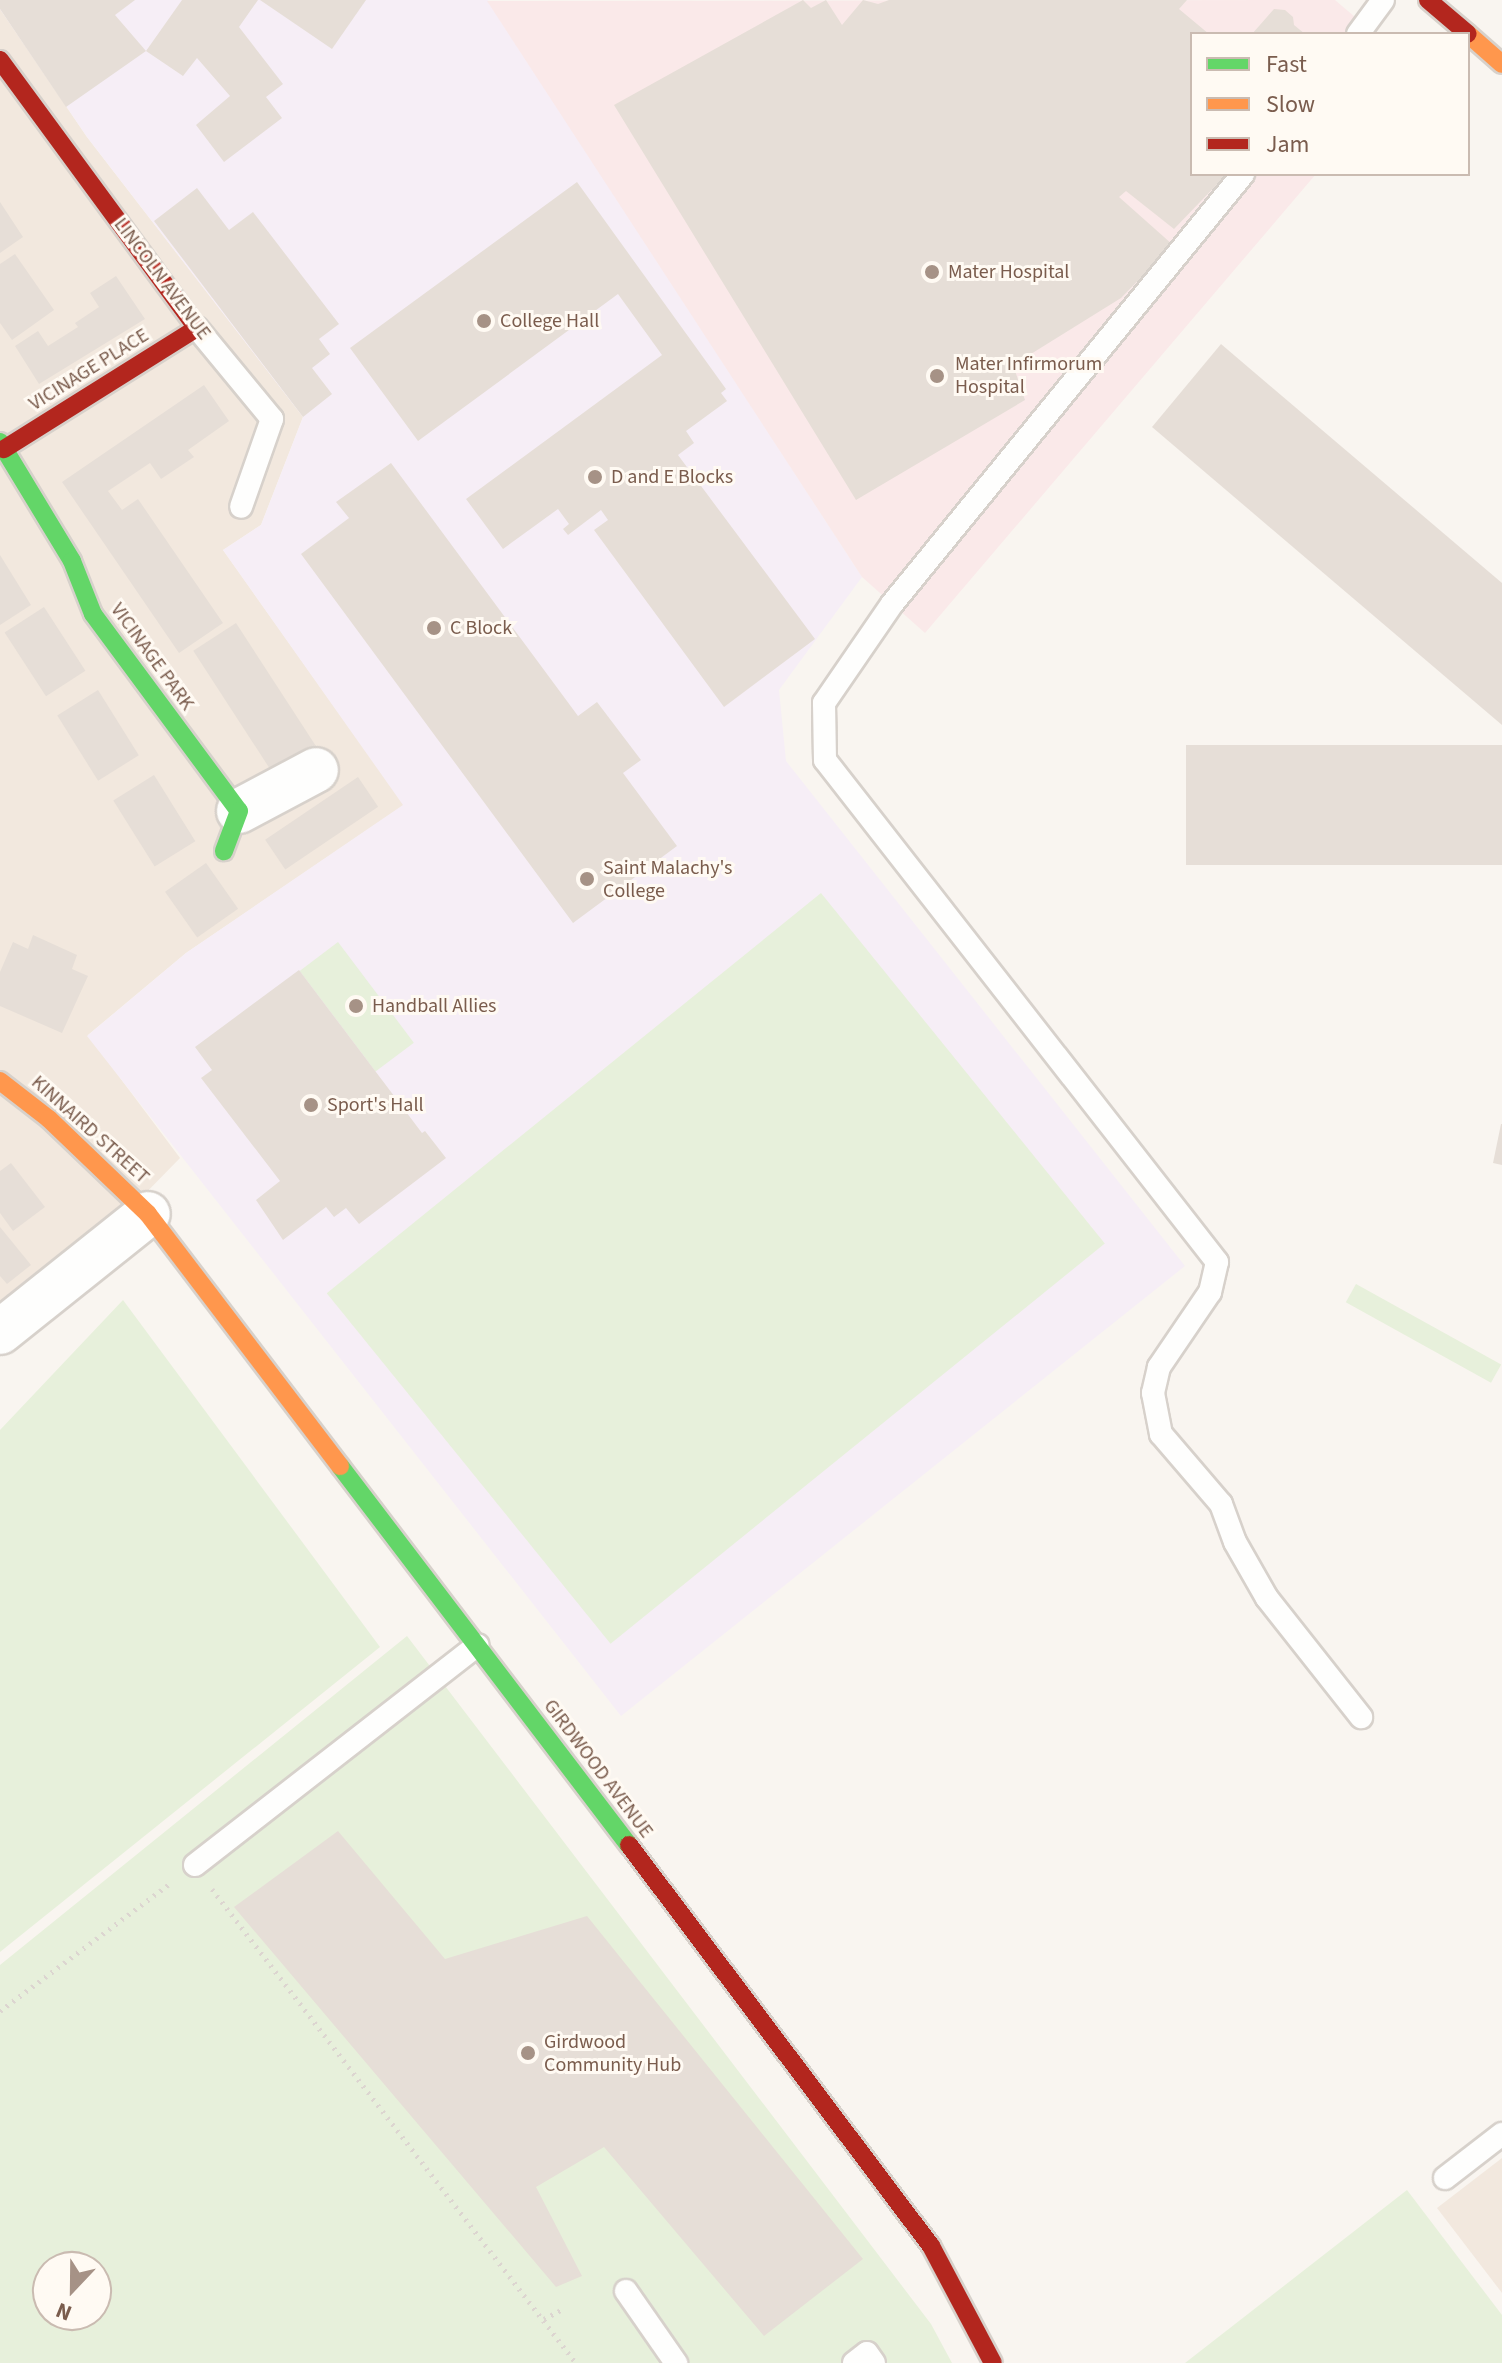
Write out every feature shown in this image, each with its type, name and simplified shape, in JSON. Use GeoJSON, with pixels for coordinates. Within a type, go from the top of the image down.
{"type":"FeatureCollection","features":[{"type":"Feature","properties":{"kind":"street"},"geometry":{"type":"LineString","coordinates":[[1428,0],[1466,32]]}},
{"type":"Feature","properties":{"kind":"street"},"geometry":{"type":"LineString","coordinates":[[1470,36],[1502,64]]}},
{"type":"Feature","properties":{"kind":"street","name":"LINCOLN AVENUE"},"geometry":{"type":"LineString","coordinates":[[0,60],[197,328]]}},
{"type":"Feature","properties":{"kind":"street","name":"VICINAGE PLACE"},"geometry":{"type":"LineString","coordinates":[[2,446],[197,328]]}},
{"type":"Feature","properties":{"kind":"street","name":"VICINAGE PARK"},"geometry":{"type":"LineString","coordinates":[[2,446],[72,561],[93,614],[231,831]]}},
{"type":"Feature","properties":{"kind":"street"},"geometry":{"type":"LineString","coordinates":[[231,831],[316,770]]}},
{"type":"Feature","properties":{"kind":"street","name":"KINNAIRD STREET"},"geometry":{"type":"LineString","coordinates":[[0,1081],[49,1119],[148,1214]]}},
{"type":"Feature","properties":{"kind":"street"},"geometry":{"type":"LineString","coordinates":[[0,1332],[148,1214]]}},
{"type":"Feature","properties":{"kind":"street","name":"GIRDWOOD AVENUE"},"geometry":{"type":"LineString","coordinates":[[148,1214],[931,2246],[993,2363]]}},
{"type":"Feature","properties":{"kind":"lane"},"geometry":{"type":"LineString","coordinates":[[1359,32],[1383,0]]}},
{"type":"Feature","properties":{"kind":"lane"},"geometry":{"type":"LineString","coordinates":[[1241,176],[892,604],[824,703],[825,760],[1217,1262],[1210,1292],[1159,1367],[1153,1393],[1161,1434],[1221,1504],[1235,1542],[1267,1598],[1361,1717]]}},
{"type":"Feature","properties":{"kind":"lane","name":"LINCOLN AVENUE"},"geometry":{"type":"LineString","coordinates":[[197,328],[272,419],[241,507]]}},
{"type":"Feature","properties":{"kind":"lane"},"geometry":{"type":"LineString","coordinates":[[195,1865],[478,1645]]}},
{"type":"Feature","properties":{"kind":"lane"},"geometry":{"type":"LineString","coordinates":[[1445,2178],[1502,2134]]}},
{"type":"Feature","properties":{"kind":"lane"},"geometry":{"type":"LineString","coordinates":[[626,2291],[676,2363]]}},
{"type":"Feature","properties":{"kind":"lane"},"geometry":{"type":"LineString","coordinates":[[854,2363],[867,2353],[874,2363]]}},
{"type":"Feature","properties":{"kind":"path"},"geometry":{"type":"LineString","coordinates":[[0,2011],[195,1865],[576,2363]]}},
{"type":"Feature","properties":{"kind":"path"},"geometry":{"type":"LineString","coordinates":[[544,2319],[563,2309]]}},
{"type":"Feature","properties":{"kind":"shaded area","name":"Saint Malachy's College"},"geometry":{"type":"Polygon","coordinates":[[[0,0],[488,0],[862,577],[779,690],[786,761],[1185,1266],[621,1716],[87,1036],[186,953],[403,805],[223,550],[261,525],[303,417],[87,137],[0,9],[0,0]]]}},
{"type":"Feature","properties":{"kind":"shaded area","name":"Mater Infirmorum Hospital"},"geometry":{"type":"Polygon","coordinates":[[[1335,0],[1373,32],[1190,32],[1190,176],[1314,176],[925,633],[862,577],[487,1],[1335,0]]]}},
{"type":"Feature","properties":{"kind":"shaded area"},"geometry":{"type":"Polygon","coordinates":[[[0,9],[87,137],[303,417],[261,525],[223,550],[404,805],[186,953],[88,1035],[180,1158],[137,1202],[0,1311],[0,9]]]}},
{"type":"Feature","properties":{"kind":"shaded area"},"geometry":{"type":"Polygon","coordinates":[[[1502,2158],[1502,2293],[1437,2208],[1502,2158]]]}},
{"type":"Feature","properties":{"kind":"green space"},"geometry":{"type":"Polygon","coordinates":[[[821,893],[1105,1243],[611,1644],[327,1293],[821,893]]]}},
{"type":"Feature","properties":{"kind":"green space","name":"Handball Allies"},"geometry":{"type":"Polygon","coordinates":[[[338,942],[414,1043],[375,1072],[300,971],[338,942]]]}},
{"type":"Feature","properties":{"kind":"green space"},"geometry":{"type":"Polygon","coordinates":[[[1356,1284],[1501,1364],[1491,1383],[1346,1302],[1356,1284]]]}},
{"type":"Feature","properties":{"kind":"green space"},"geometry":{"type":"Polygon","coordinates":[[[123,1300],[380,1647],[0,1952],[0,1430],[123,1300]]]}},
{"type":"Feature","properties":{"kind":"green space"},"geometry":{"type":"Polygon","coordinates":[[[407,1636],[931,2324],[952,2363],[0,2363],[0,1965],[407,1636]]]}},
{"type":"Feature","properties":{"kind":"green space"},"geometry":{"type":"Polygon","coordinates":[[[1407,2190],[1502,2315],[1502,2363],[1185,2363],[1407,2190]]]}},
{"type":"Feature","properties":{"kind":"building"},"geometry":{"type":"Polygon","coordinates":[[[0,0],[135,0],[115,15],[146,51],[66,107],[0,9],[0,0]]]}},
{"type":"Feature","properties":{"kind":"building"},"geometry":{"type":"Polygon","coordinates":[[[182,0],[258,0],[239,27],[283,84],[266,97],[282,118],[224,162],[196,125],[230,96],[197,58],[183,76],[146,51],[182,0]]]}},
{"type":"Feature","properties":{"kind":"building"},"geometry":{"type":"Polygon","coordinates":[[[260,0],[366,0],[332,49],[260,0]]]}},
{"type":"Feature","properties":{"kind":"building","name":"Mater Infirmorum Hospital"},"geometry":{"type":"Polygon","coordinates":[[[803,0],[811,8],[826,0],[842,25],[863,0],[878,4],[889,0],[1187,0],[1179,9],[1207,32],[1190,32],[1190,176],[1225,176],[1174,229],[1126,191],[1119,197],[1173,245],[1121,298],[1013,365],[1025,400],[856,500],[614,105],[803,0]]]}},
{"type":"Feature","properties":{"kind":"building"},"geometry":{"type":"Polygon","coordinates":[[[1274,9],[1285,10],[1303,32],[1254,32],[1274,9]]]}},
{"type":"Feature","properties":{"kind":"building","name":"D and E Blocks"},"geometry":{"type":"Polygon","coordinates":[[[577,182],[726,389],[721,393],[727,401],[686,431],[694,443],[678,455],[815,639],[724,707],[594,530],[608,520],[601,510],[568,535],[563,529],[569,524],[558,509],[503,549],[466,499],[662,355],[618,294],[418,441],[350,348],[577,182]]]}},
{"type":"Feature","properties":{"kind":"building"},"geometry":{"type":"Polygon","coordinates":[[[197,188],[229,230],[253,212],[339,324],[319,339],[330,354],[312,368],[332,394],[303,417],[154,221],[197,188]]]}},
{"type":"Feature","properties":{"kind":"building"},"geometry":{"type":"Polygon","coordinates":[[[0,202],[23,237],[0,253],[0,202]]]}},
{"type":"Feature","properties":{"kind":"building"},"geometry":{"type":"Polygon","coordinates":[[[15,254],[54,310],[12,340],[0,323],[0,264],[15,254]]]}},
{"type":"Feature","properties":{"kind":"building"},"geometry":{"type":"Polygon","coordinates":[[[116,276],[145,319],[39,384],[15,346],[38,331],[48,346],[78,327],[75,323],[99,307],[90,293],[116,276]]]}},
{"type":"Feature","properties":{"kind":"building"},"geometry":{"type":"Polygon","coordinates":[[[1221,344],[1502,583],[1502,725],[1152,427],[1221,344]]]}},
{"type":"Feature","properties":{"kind":"building"},"geometry":{"type":"Polygon","coordinates":[[[204,385],[229,421],[188,450],[194,457],[161,479],[150,463],[108,491],[122,510],[138,499],[223,623],[179,653],[62,482],[204,385]]]}},
{"type":"Feature","properties":{"kind":"building","name":"C Block"},"geometry":{"type":"Polygon","coordinates":[[[391,463],[578,716],[597,702],[641,760],[623,773],[677,846],[573,923],[301,554],[349,518],[336,502],[391,463]]]}},
{"type":"Feature","properties":{"kind":"building"},"geometry":{"type":"Polygon","coordinates":[[[0,555],[31,605],[0,625],[0,555]]]}},
{"type":"Feature","properties":{"kind":"building"},"geometry":{"type":"Polygon","coordinates":[[[44,607],[85,671],[46,696],[5,633],[44,607]]]}},
{"type":"Feature","properties":{"kind":"building"},"geometry":{"type":"Polygon","coordinates":[[[236,623],[316,746],[273,774],[193,651],[236,623]]]}},
{"type":"Feature","properties":{"kind":"building"},"geometry":{"type":"Polygon","coordinates":[[[98,690],[139,755],[98,781],[57,715],[98,690]]]}},
{"type":"Feature","properties":{"kind":"building"},"geometry":{"type":"Polygon","coordinates":[[[1186,745],[1502,745],[1502,865],[1186,865],[1186,745]]]}},
{"type":"Feature","properties":{"kind":"building"},"geometry":{"type":"Polygon","coordinates":[[[154,775],[195,841],[155,867],[113,800],[154,775]]]}},
{"type":"Feature","properties":{"kind":"building"},"geometry":{"type":"Polygon","coordinates":[[[358,777],[378,807],[285,869],[265,840],[358,777]]]}},
{"type":"Feature","properties":{"kind":"building"},"geometry":{"type":"Polygon","coordinates":[[[206,863],[238,909],[197,938],[165,892],[206,863]]]}},
{"type":"Feature","properties":{"kind":"building"},"geometry":{"type":"Polygon","coordinates":[[[33,935],[77,955],[72,969],[88,976],[62,1033],[0,1006],[0,972],[13,942],[28,949],[33,935]]]}},
{"type":"Feature","properties":{"kind":"building","name":"Sport's Hall"},"geometry":{"type":"Polygon","coordinates":[[[299,970],[422,1133],[425,1131],[446,1158],[359,1224],[346,1208],[334,1217],[326,1207],[283,1240],[256,1200],[280,1181],[201,1078],[212,1070],[195,1047],[299,970]]]}},
{"type":"Feature","properties":{"kind":"building"},"geometry":{"type":"Polygon","coordinates":[[[1502,1124],[1502,1165],[1493,1163],[1502,1124]]]}},
{"type":"Feature","properties":{"kind":"building"},"geometry":{"type":"Polygon","coordinates":[[[11,1163],[45,1207],[13,1231],[0,1213],[0,1171],[11,1163]]]}},
{"type":"Feature","properties":{"kind":"building"},"geometry":{"type":"Polygon","coordinates":[[[0,1227],[31,1265],[7,1284],[0,1276],[0,1227]]]}},
{"type":"Feature","properties":{"kind":"building","name":"Girdwood Community Hub"},"geometry":{"type":"Polygon","coordinates":[[[338,1831],[445,1959],[587,1916],[863,2259],[764,2336],[604,2147],[536,2187],[582,2276],[556,2287],[234,1907],[338,1831]]]}},
{"type":"Feature","properties":{"kind":"traffic: fast"},"geometry":{"type":"LineString","coordinates":[[0,442],[72,561],[93,614],[239,811],[224,851]]}},
{"type":"Feature","properties":{"kind":"traffic: fast"},"geometry":{"type":"LineString","coordinates":[[340,1466],[629,1845]]}},
{"type":"Feature","properties":{"kind":"traffic: slow"},"geometry":{"type":"LineString","coordinates":[[1470,36],[1502,64]]}},
{"type":"Feature","properties":{"kind":"traffic: slow"},"geometry":{"type":"LineString","coordinates":[[0,1081],[49,1119],[148,1214],[340,1466]]}},
{"type":"Feature","properties":{"kind":"traffic: jam"},"geometry":{"type":"LineString","coordinates":[[1428,0],[1466,32]]}},
{"type":"Feature","properties":{"kind":"traffic: jam"},"geometry":{"type":"LineString","coordinates":[[0,60],[197,328],[4,449]]}},
{"type":"Feature","properties":{"kind":"traffic: jam"},"geometry":{"type":"LineString","coordinates":[[629,1845],[931,2246],[993,2363]]}},
{"type":"Feature","properties":{"kind":"place","name":"Mater Hospital"},"geometry":{"type":"Point","coordinates":[932,272]}},
{"type":"Feature","properties":{"kind":"place","name":"College Hall"},"geometry":{"type":"Point","coordinates":[484,321]}},
{"type":"Feature","properties":{"kind":"place","name":"Mater Infirmorum Hospital"},"geometry":{"type":"Point","coordinates":[937,376]}},
{"type":"Feature","properties":{"kind":"place","name":"D and E Blocks"},"geometry":{"type":"Point","coordinates":[595,477]}},
{"type":"Feature","properties":{"kind":"place","name":"C Block"},"geometry":{"type":"Point","coordinates":[434,628]}},
{"type":"Feature","properties":{"kind":"place","name":"Saint Malachy's College"},"geometry":{"type":"Point","coordinates":[587,879]}},
{"type":"Feature","properties":{"kind":"place","name":"Handball Allies"},"geometry":{"type":"Point","coordinates":[356,1006]}},
{"type":"Feature","properties":{"kind":"place","name":"Sport's Hall"},"geometry":{"type":"Point","coordinates":[311,1105]}},
{"type":"Feature","properties":{"kind":"place","name":"Girdwood Community Hub"},"geometry":{"type":"Point","coordinates":[528,2053]}}]}
